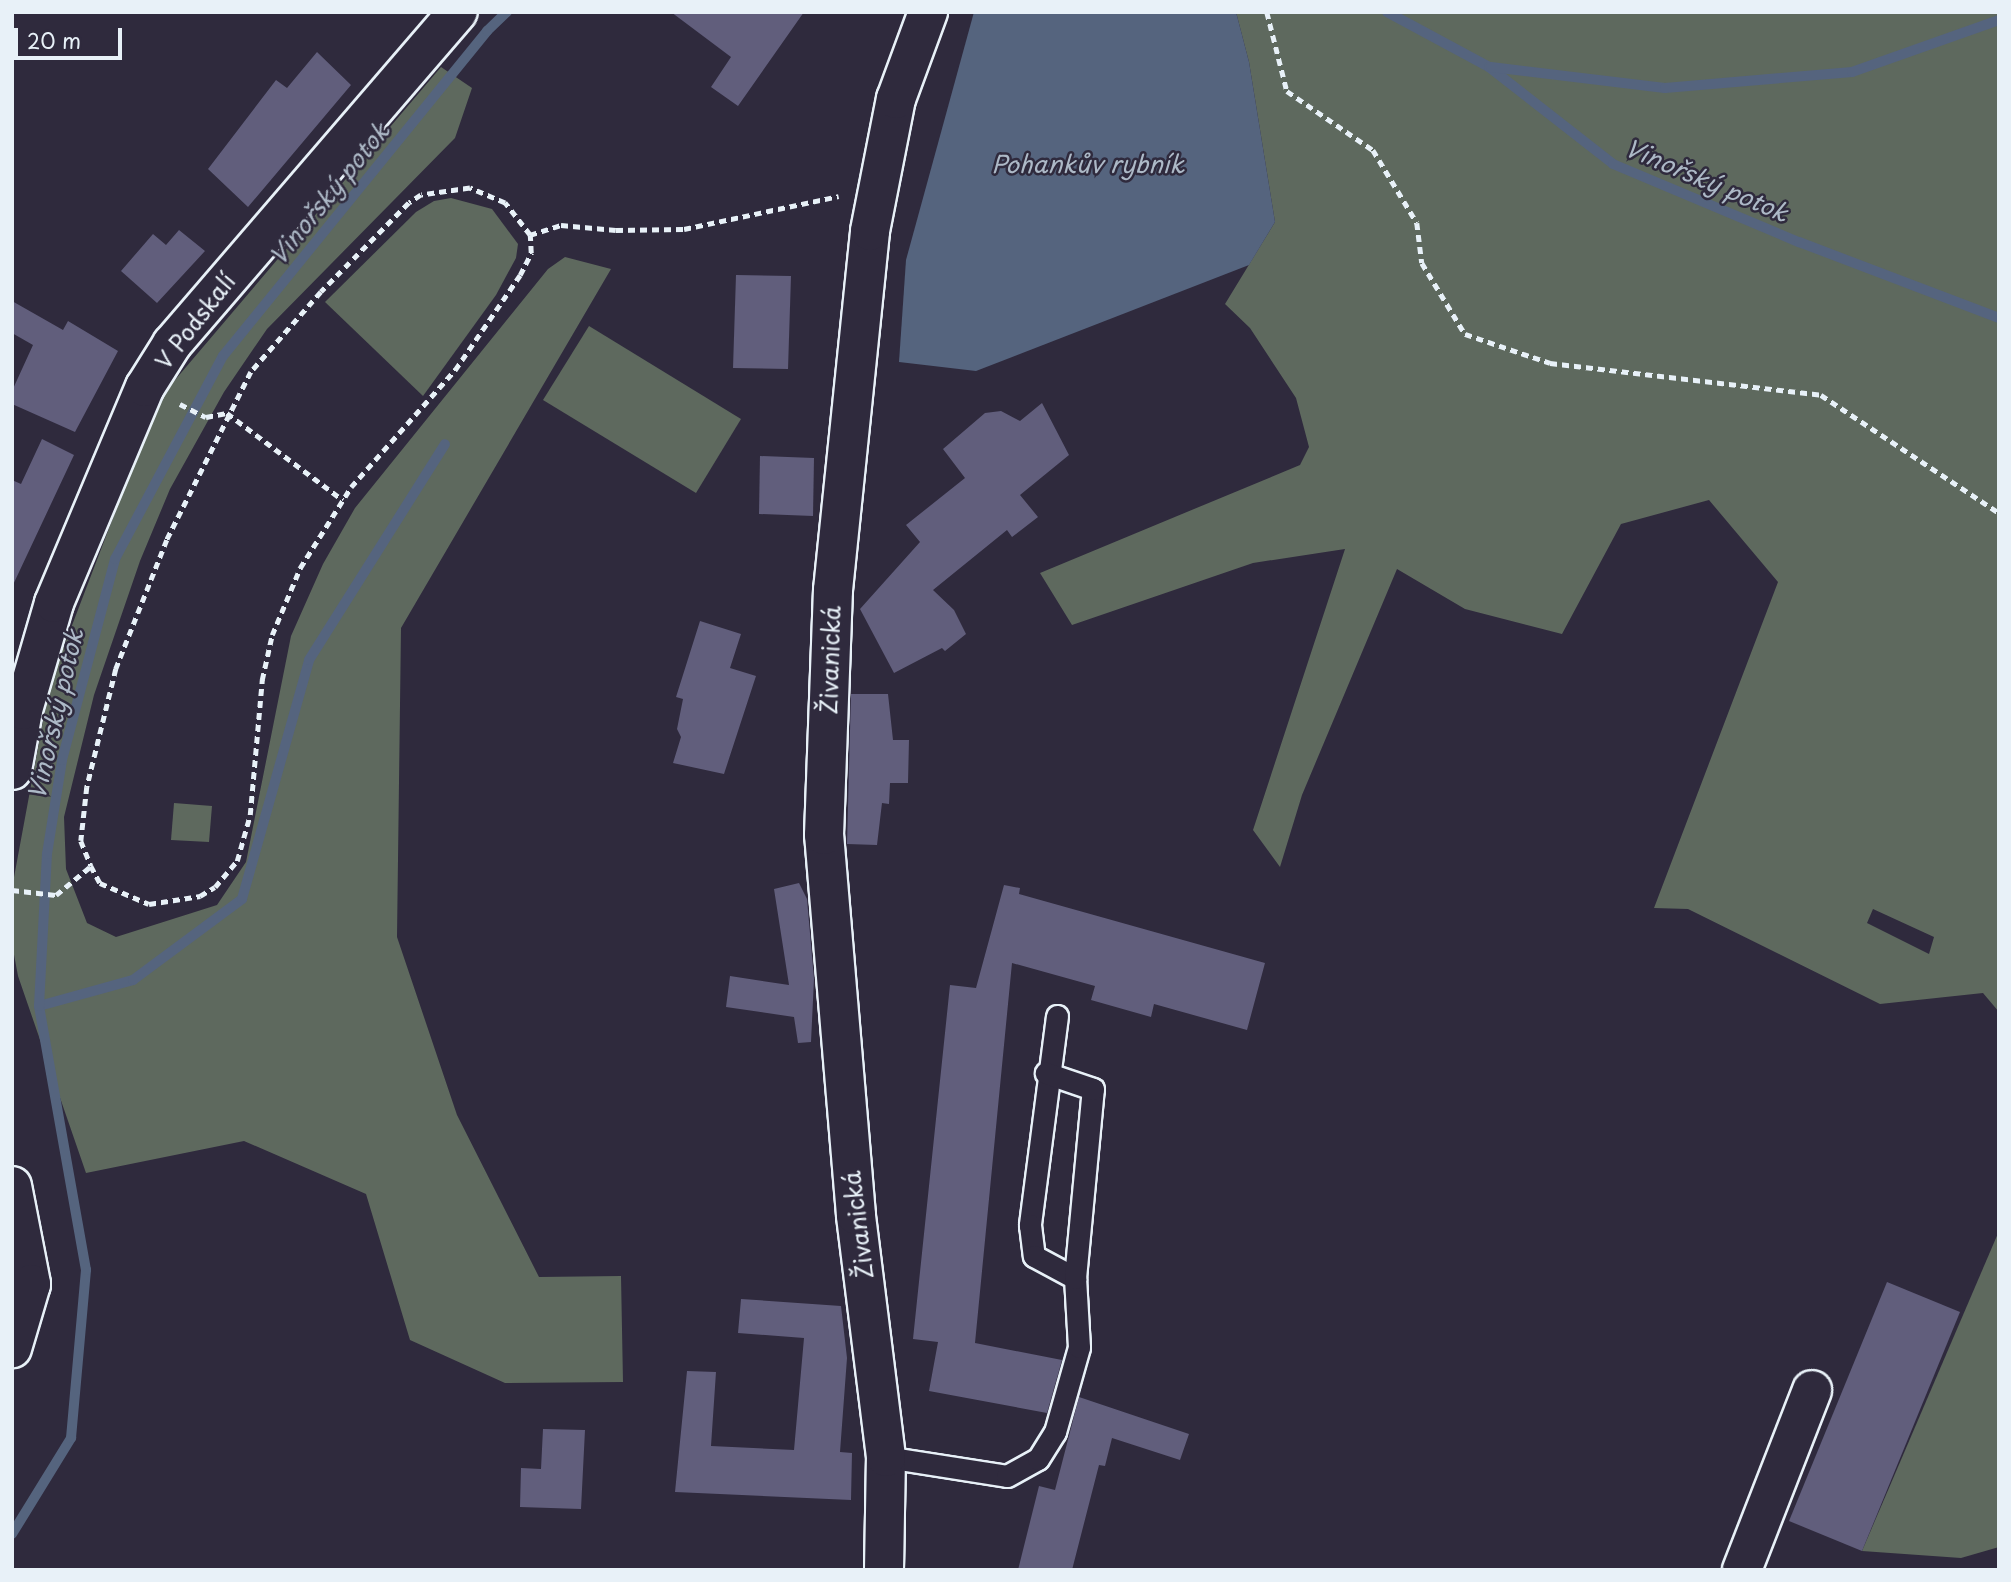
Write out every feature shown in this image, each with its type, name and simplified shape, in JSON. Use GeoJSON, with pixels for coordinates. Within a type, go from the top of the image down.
{"type":"FeatureCollection","features":[{"type":"Feature","properties":{"kind":"street","name":"V Podskalí"},"geometry":{"type":"LineString","coordinates":[[12,770],[23,710],[54,603],[145,387],[172,344],[458,12]]}},
{"type":"Feature","properties":{"kind":"street","name":"Živanická"},"geometry":{"type":"LineString","coordinates":[[884,1570],[886,1457],[844,1097],[824,835],[833,590],[870,231],[896,99],[928,12]]}},
{"type":"Feature","properties":{"kind":"street"},"geometry":{"type":"LineString","coordinates":[[12,1186],[31,1284],[12,1348]]}},
{"type":"Feature","properties":{"kind":"street"},"geometry":{"type":"LineString","coordinates":[[1742,1570],[1812,1390]]}},
{"type":"Feature","properties":{"kind":"lane"},"geometry":{"type":"LineString","coordinates":[[1057,1016],[1046,1073],[1030,1225],[1034,1256],[1075,1278]]}},
{"type":"Feature","properties":{"kind":"lane"},"geometry":{"type":"LineString","coordinates":[[886,1457],[1007,1476],[1038,1459],[1055,1432],[1079,1347],[1075,1278],[1093,1088],[1046,1073]]}},
{"type":"Feature","properties":{"kind":"path"},"geometry":{"type":"LineString","coordinates":[[1267,12],[1287,91],[1373,150],[1417,223],[1422,263],[1465,334],[1550,363],[1821,395],[1999,513]]}},
{"type":"Feature","properties":{"kind":"path"},"geometry":{"type":"LineString","coordinates":[[530,235],[561,225],[616,230],[684,229],[751,218],[879,186]]}},
{"type":"Feature","properties":{"kind":"path"},"geometry":{"type":"LineString","coordinates":[[470,188],[505,204],[530,235],[531,253],[520,275],[455,370],[343,500],[300,568],[272,635],[262,680],[250,815],[237,861],[215,887],[200,897],[149,904],[100,883],[81,841],[87,787],[116,669],[141,599],[227,413],[251,372],[321,292],[421,195],[470,188]]}},
{"type":"Feature","properties":{"kind":"path"},"geometry":{"type":"LineString","coordinates":[[171,399],[206,417],[227,413],[343,500]]}},
{"type":"Feature","properties":{"kind":"path"},"geometry":{"type":"LineString","coordinates":[[12,890],[56,895],[91,866]]}},
{"type":"Feature","properties":{"kind":"green space"},"geometry":{"type":"Polygon","coordinates":[[[1236,12],[1999,12],[1999,1012],[1983,993],[1880,1004],[1688,909],[1654,908],[1778,582],[1709,500],[1621,524],[1562,634],[1465,609],[1397,569],[1302,795],[1280,867],[1253,830],[1345,549],[1253,563],[1072,625],[1040,573],[1300,465],[1309,447],[1296,398],[1250,328],[1225,304],[1275,222],[1249,62],[1236,12]],[[1873,909],[1867,923],[1929,954],[1934,937],[1873,909]]]}},
{"type":"Feature","properties":{"kind":"green space"},"geometry":{"type":"Polygon","coordinates":[[[441,67],[472,88],[455,138],[267,329],[224,392],[170,489],[140,561],[94,695],[64,817],[66,869],[87,923],[116,937],[217,905],[246,862],[291,636],[323,564],[355,508],[548,269],[565,257],[611,269],[401,628],[397,937],[457,1115],[539,1277],[621,1276],[623,1382],[505,1383],[410,1340],[366,1194],[244,1141],[86,1173],[18,976],[12,944],[12,888],[50,683],[158,400],[441,67]]]}},
{"type":"Feature","properties":{"kind":"green space"},"geometry":{"type":"Polygon","coordinates":[[[451,198],[492,209],[518,244],[516,258],[496,295],[423,396],[325,302],[416,212],[434,201],[451,198]]]}},
{"type":"Feature","properties":{"kind":"green space"},"geometry":{"type":"Polygon","coordinates":[[[589,326],[741,419],[696,493],[543,400],[589,326]]]}},
{"type":"Feature","properties":{"kind":"green space"},"geometry":{"type":"Polygon","coordinates":[[[174,803],[212,806],[209,842],[171,840],[174,803]]]}},
{"type":"Feature","properties":{"kind":"green space"},"geometry":{"type":"Polygon","coordinates":[[[1999,1231],[1999,1547],[1961,1558],[1862,1551],[1999,1231]]]}},
{"type":"Feature","properties":{"kind":"water","name":"Pohankův rybník"},"geometry":{"type":"Polygon","coordinates":[[[974,12],[1236,12],[1249,62],[1275,222],[1249,265],[976,371],[899,362],[906,260],[974,12]]]}},
{"type":"Feature","properties":{"kind":"building"},"geometry":{"type":"Polygon","coordinates":[[[671,12],[804,12],[738,106],[711,87],[731,57],[671,12]]]}},
{"type":"Feature","properties":{"kind":"building"},"geometry":{"type":"Polygon","coordinates":[[[317,52],[351,85],[248,207],[208,169],[276,80],[287,88],[317,52]]]}},
{"type":"Feature","properties":{"kind":"building"},"geometry":{"type":"Polygon","coordinates":[[[179,230],[205,251],[157,303],[121,271],[153,234],[166,245],[179,230]]]}},
{"type":"Feature","properties":{"kind":"building"},"geometry":{"type":"Polygon","coordinates":[[[736,275],[791,276],[788,369],[733,368],[736,275]]]}},
{"type":"Feature","properties":{"kind":"building"},"geometry":{"type":"Polygon","coordinates":[[[12,301],[63,330],[68,321],[118,351],[75,432],[12,404],[12,391],[33,345],[12,333],[12,301]]]}},
{"type":"Feature","properties":{"kind":"building"},"geometry":{"type":"Polygon","coordinates":[[[1042,403],[1069,455],[1020,495],[1038,517],[1012,537],[1007,530],[933,590],[954,610],[966,634],[945,651],[942,648],[894,673],[860,609],[920,542],[906,525],[965,478],[943,449],[985,413],[1001,411],[1020,421],[1042,403]]]}},
{"type":"Feature","properties":{"kind":"building"},"geometry":{"type":"Polygon","coordinates":[[[42,439],[74,455],[12,587],[12,480],[21,484],[42,439]]]}},
{"type":"Feature","properties":{"kind":"building"},"geometry":{"type":"Polygon","coordinates":[[[760,456],[814,458],[813,516],[759,514],[760,456]]]}},
{"type":"Feature","properties":{"kind":"building"},"geometry":{"type":"Polygon","coordinates":[[[700,621],[741,634],[730,668],[756,676],[724,774],[673,763],[681,737],[677,729],[683,699],[676,697],[700,621]]]}},
{"type":"Feature","properties":{"kind":"building"},"geometry":{"type":"Polygon","coordinates":[[[851,694],[888,694],[893,740],[909,740],[908,783],[890,783],[889,804],[882,803],[877,845],[847,844],[851,694]]]}},
{"type":"Feature","properties":{"kind":"building"},"geometry":{"type":"Polygon","coordinates":[[[799,883],[807,899],[814,979],[811,1042],[798,1043],[794,1017],[726,1007],[730,976],[789,985],[774,889],[799,883]]]}},
{"type":"Feature","properties":{"kind":"building"},"geometry":{"type":"Polygon","coordinates":[[[1004,885],[1020,888],[1019,894],[1265,963],[1247,1030],[1154,1004],[1151,1017],[1091,1000],[1095,986],[1012,963],[975,1343],[1062,1360],[1047,1413],[929,1391],[938,1342],[913,1339],[950,985],[976,988],[1004,885]]]}},
{"type":"Feature","properties":{"kind":"building"},"geometry":{"type":"Polygon","coordinates":[[[1887,1282],[1960,1312],[1862,1551],[1789,1521],[1887,1282]]]}},
{"type":"Feature","properties":{"kind":"building"},"geometry":{"type":"Polygon","coordinates":[[[741,1299],[841,1306],[847,1358],[840,1452],[852,1453],[851,1500],[675,1492],[687,1371],[716,1372],[711,1446],[794,1450],[804,1338],[738,1333],[741,1299]]]}},
{"type":"Feature","properties":{"kind":"building"},"geometry":{"type":"Polygon","coordinates":[[[1079,1397],[1189,1434],[1180,1460],[1112,1438],[1105,1466],[1099,1465],[1072,1570],[1018,1570],[1039,1486],[1055,1490],[1079,1397]]]}},
{"type":"Feature","properties":{"kind":"building"},"geometry":{"type":"Polygon","coordinates":[[[543,1429],[585,1430],[581,1509],[520,1507],[521,1468],[541,1469],[543,1429]]]}},
{"type":"Feature","properties":{"kind":"waterway","name":"Vinořský potok"},"geometry":{"type":"LineString","coordinates":[[12,1534],[71,1438],[86,1270],[39,1006],[47,854],[62,760],[115,559],[223,356],[487,31],[507,12]]}},
{"type":"Feature","properties":{"kind":"waterway","name":"Vinořský potok"},"geometry":{"type":"LineString","coordinates":[[1387,12],[1489,67],[1613,164],[1799,242],[1999,318]]}},
{"type":"Feature","properties":{"kind":"waterway"},"geometry":{"type":"LineString","coordinates":[[1491,67],[1665,88],[1852,72],[1999,20]]}},
{"type":"Feature","properties":{"kind":"waterway"},"geometry":{"type":"LineString","coordinates":[[39,1006],[133,980],[242,899],[309,660],[445,444]]}}]}
